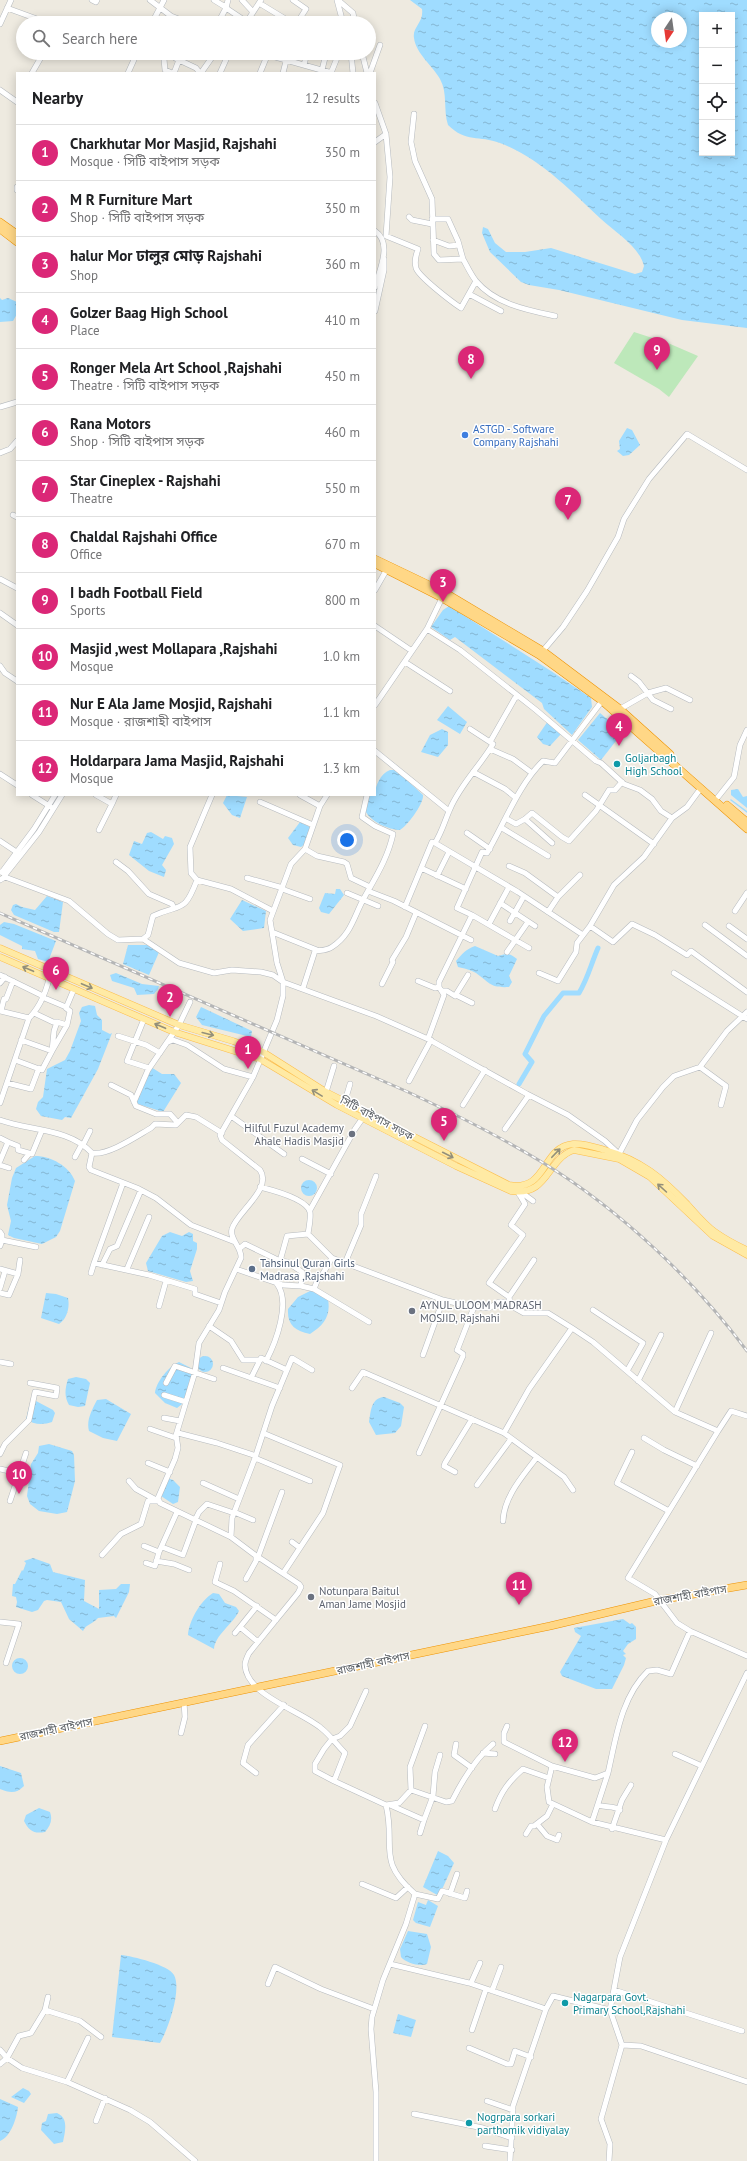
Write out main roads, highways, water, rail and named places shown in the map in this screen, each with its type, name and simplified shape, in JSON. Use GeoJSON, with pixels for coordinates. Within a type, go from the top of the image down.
{"type":"FeatureCollection","features":[{"type":"Feature","properties":{"kind":"highway"},"geometry":{"type":"LineString","coordinates":[[0,222],[16,233]]}},
{"type":"Feature","properties":{"kind":"highway"},"geometry":{"type":"LineString","coordinates":[[0,229],[16,241]]}},
{"type":"Feature","properties":{"kind":"highway"},"geometry":{"type":"LineString","coordinates":[[376,559],[444,592],[541,653],[620,709],[747,822]]}},
{"type":"Feature","properties":{"kind":"highway"},"geometry":{"type":"LineString","coordinates":[[376,564],[442,598],[541,653],[602,701],[747,829]]}},
{"type":"Feature","properties":{"kind":"highway","name":"রাজশাহী বাইপাস"},"geometry":{"type":"LineString","coordinates":[[0,1741],[543,1627],[660,1600],[747,1585]]}},
{"type":"Feature","properties":{"kind":"main road","name":"সিটি বাইপাস সড়ক"},"geometry":{"type":"LineString","coordinates":[[0,948],[179,1025],[233,1041],[263,1052],[326,1092],[345,1101],[365,1115],[509,1185],[517,1187],[535,1181],[558,1150],[564,1146],[573,1144],[588,1145],[619,1154],[654,1171],[715,1232],[747,1250]]}},
{"type":"Feature","properties":{"kind":"main road"},"geometry":{"type":"LineString","coordinates":[[0,957],[174,1032],[223,1045],[260,1059],[331,1101],[365,1115],[456,1166],[506,1190],[518,1193],[538,1186],[544,1181],[559,1159],[568,1152],[574,1150],[586,1151],[619,1159],[650,1177],[713,1236],[747,1255]]}},
{"type":"Feature","properties":{"kind":"water"},"geometry":{"type":"Polygon","coordinates":[[[410,0],[747,0],[747,328],[682,320],[521,282],[490,252],[482,233],[483,227],[488,229],[495,243],[506,252],[525,252],[551,248],[635,274],[642,272],[644,266],[637,252],[626,240],[542,166],[515,149],[500,143],[461,134],[448,125],[444,90],[440,79],[415,44],[414,34],[422,14],[422,9],[410,0]]]}},
{"type":"Feature","properties":{"kind":"water"},"geometry":{"type":"Polygon","coordinates":[[[0,298],[2,300],[8,298],[16,302],[16,316],[13,321],[0,322],[0,298]]]}},
{"type":"Feature","properties":{"kind":"water"},"geometry":{"type":"Polygon","coordinates":[[[627,428],[632,430],[640,445],[629,455],[623,456],[617,451],[620,449],[619,441],[627,428]]]}},
{"type":"Feature","properties":{"kind":"water"},"geometry":{"type":"Polygon","coordinates":[[[449,606],[591,698],[592,707],[572,735],[544,709],[542,703],[455,637],[450,640],[431,627],[443,610],[449,606]]]}},
{"type":"Feature","properties":{"kind":"water"},"geometry":{"type":"Polygon","coordinates":[[[448,706],[467,722],[460,734],[437,720],[448,706]]]}},
{"type":"Feature","properties":{"kind":"water"},"geometry":{"type":"Polygon","coordinates":[[[600,713],[623,732],[601,760],[578,740],[600,713]]]}},
{"type":"Feature","properties":{"kind":"water"},"geometry":{"type":"Polygon","coordinates":[[[548,721],[562,733],[550,746],[543,744],[537,737],[548,721]]]}},
{"type":"Feature","properties":{"kind":"water"},"geometry":{"type":"Polygon","coordinates":[[[442,729],[448,732],[448,745],[438,757],[421,752],[430,735],[442,729]]]}},
{"type":"Feature","properties":{"kind":"water"},"geometry":{"type":"Polygon","coordinates":[[[396,770],[423,795],[421,804],[407,824],[400,830],[380,824],[371,818],[365,810],[370,796],[376,796],[376,788],[383,774],[396,770]]]}},
{"type":"Feature","properties":{"kind":"water"},"geometry":{"type":"Polygon","coordinates":[[[738,789],[743,797],[747,796],[747,808],[731,795],[731,790],[738,789]]]}},
{"type":"Feature","properties":{"kind":"water"},"geometry":{"type":"Polygon","coordinates":[[[226,796],[247,797],[240,818],[232,815],[223,803],[226,796]]]}},
{"type":"Feature","properties":{"kind":"water"},"geometry":{"type":"Polygon","coordinates":[[[300,822],[310,827],[305,844],[301,847],[293,845],[288,838],[300,822]]]}},
{"type":"Feature","properties":{"kind":"water"},"geometry":{"type":"Polygon","coordinates":[[[151,832],[163,839],[165,836],[172,838],[174,844],[162,865],[166,870],[164,877],[149,871],[129,855],[134,841],[142,844],[147,833],[151,832]]]}},
{"type":"Feature","properties":{"kind":"water"},"geometry":{"type":"Polygon","coordinates":[[[336,889],[340,889],[344,895],[329,914],[321,912],[319,908],[325,893],[335,894],[336,889]]]}},
{"type":"Feature","properties":{"kind":"water"},"geometry":{"type":"Polygon","coordinates":[[[47,896],[63,902],[59,932],[54,932],[14,915],[11,910],[13,905],[16,904],[35,910],[47,896]]]}},
{"type":"Feature","properties":{"kind":"water"},"geometry":{"type":"Polygon","coordinates":[[[242,900],[266,911],[264,928],[243,931],[230,919],[242,900]]]}},
{"type":"Feature","properties":{"kind":"water"},"geometry":{"type":"Polygon","coordinates":[[[4,922],[14,924],[56,941],[48,962],[38,959],[35,951],[22,949],[22,946],[0,935],[0,925],[4,922]]]}},
{"type":"Feature","properties":{"kind":"water"},"geometry":{"type":"Polygon","coordinates":[[[128,945],[147,945],[160,950],[149,975],[123,964],[128,945]]]}},
{"type":"Feature","properties":{"kind":"water"},"geometry":{"type":"Polygon","coordinates":[[[475,946],[498,956],[508,954],[517,959],[509,976],[512,982],[509,987],[494,986],[476,973],[458,967],[456,961],[467,950],[475,946]]]}},
{"type":"Feature","properties":{"kind":"water"},"geometry":{"type":"Polygon","coordinates":[[[116,973],[142,984],[159,986],[158,989],[154,994],[137,995],[134,988],[112,981],[110,975],[116,973]]]}},
{"type":"Feature","properties":{"kind":"water"},"geometry":{"type":"Polygon","coordinates":[[[89,1005],[95,1006],[97,1015],[102,1020],[102,1030],[110,1034],[112,1033],[98,1069],[71,1118],[65,1117],[62,1120],[41,1116],[36,1109],[38,1102],[43,1097],[47,1069],[65,1060],[70,1051],[81,1021],[79,1013],[82,1007],[89,1005]]]}},
{"type":"Feature","properties":{"kind":"water"},"geometry":{"type":"Polygon","coordinates":[[[201,1007],[252,1031],[251,1037],[202,1025],[196,1017],[201,1007]]]}},
{"type":"Feature","properties":{"kind":"water"},"geometry":{"type":"Polygon","coordinates":[[[151,1067],[162,1074],[174,1074],[181,1083],[163,1112],[135,1103],[151,1067]]]}},
{"type":"Feature","properties":{"kind":"water"},"geometry":{"type":"Polygon","coordinates":[[[35,1156],[41,1156],[53,1160],[64,1166],[75,1181],[60,1231],[56,1237],[42,1244],[14,1238],[8,1235],[11,1221],[7,1205],[12,1178],[16,1168],[35,1156]]]}},
{"type":"Feature","properties":{"kind":"water"},"geometry":{"type":"Polygon","coordinates":[[[306,1180],[312,1180],[317,1185],[315,1194],[312,1196],[306,1196],[301,1191],[301,1185],[306,1180]]]}},
{"type":"Feature","properties":{"kind":"water"},"geometry":{"type":"Polygon","coordinates":[[[170,1232],[182,1236],[189,1232],[193,1234],[193,1241],[197,1243],[197,1249],[190,1271],[193,1281],[186,1282],[148,1271],[146,1263],[162,1236],[170,1232]]]}},
{"type":"Feature","properties":{"kind":"water"},"geometry":{"type":"Polygon","coordinates":[[[312,1290],[328,1299],[329,1305],[325,1320],[310,1334],[300,1331],[293,1326],[289,1319],[288,1309],[298,1297],[312,1290]]]}},
{"type":"Feature","properties":{"kind":"water"},"geometry":{"type":"Polygon","coordinates":[[[46,1293],[56,1294],[68,1298],[69,1305],[67,1312],[62,1322],[59,1324],[41,1318],[46,1293]]]}},
{"type":"Feature","properties":{"kind":"water"},"geometry":{"type":"Polygon","coordinates":[[[202,1356],[208,1356],[213,1361],[211,1370],[208,1372],[202,1372],[197,1367],[197,1361],[202,1356]]]}},
{"type":"Feature","properties":{"kind":"water"},"geometry":{"type":"Polygon","coordinates":[[[179,1362],[191,1368],[192,1374],[186,1401],[177,1408],[165,1403],[155,1393],[158,1384],[164,1375],[171,1367],[179,1362]]]}},
{"type":"Feature","properties":{"kind":"water"},"geometry":{"type":"Polygon","coordinates":[[[76,1377],[86,1379],[90,1383],[85,1406],[78,1407],[69,1405],[66,1399],[68,1379],[76,1377]]]}},
{"type":"Feature","properties":{"kind":"water"},"geometry":{"type":"Polygon","coordinates":[[[384,1397],[400,1403],[404,1407],[401,1426],[395,1433],[376,1435],[369,1422],[371,1410],[376,1400],[384,1397]]]}},
{"type":"Feature","properties":{"kind":"water"},"geometry":{"type":"Polygon","coordinates":[[[106,1399],[131,1414],[117,1441],[103,1438],[89,1431],[88,1423],[91,1411],[97,1400],[106,1399]]]}},
{"type":"Feature","properties":{"kind":"water"},"geometry":{"type":"Polygon","coordinates":[[[36,1401],[53,1410],[55,1413],[52,1422],[39,1424],[26,1419],[29,1407],[36,1401]]]}},
{"type":"Feature","properties":{"kind":"water"},"geometry":{"type":"Polygon","coordinates":[[[49,1444],[72,1451],[74,1455],[75,1481],[67,1512],[57,1514],[39,1511],[30,1504],[27,1496],[31,1464],[38,1453],[39,1446],[49,1444]]]}},
{"type":"Feature","properties":{"kind":"water"},"geometry":{"type":"Polygon","coordinates":[[[167,1478],[173,1480],[180,1487],[178,1502],[173,1504],[161,1496],[167,1478]]]}},
{"type":"Feature","properties":{"kind":"water"},"geometry":{"type":"Polygon","coordinates":[[[33,1558],[50,1564],[53,1572],[85,1580],[84,1601],[99,1609],[99,1590],[116,1589],[121,1584],[130,1584],[129,1592],[116,1618],[114,1616],[98,1618],[83,1631],[69,1619],[61,1602],[44,1601],[38,1610],[32,1612],[16,1607],[16,1597],[12,1596],[13,1584],[15,1584],[22,1570],[23,1571],[26,1563],[24,1561],[33,1558]]]}},
{"type":"Feature","properties":{"kind":"water"},"geometry":{"type":"Polygon","coordinates":[[[213,1593],[219,1594],[225,1603],[236,1607],[239,1611],[217,1639],[214,1649],[188,1635],[190,1624],[196,1612],[204,1601],[213,1593]]]}},
{"type":"Feature","properties":{"kind":"water"},"geometry":{"type":"Polygon","coordinates":[[[623,1619],[630,1624],[632,1623],[636,1627],[636,1639],[628,1644],[623,1651],[626,1654],[623,1655],[626,1658],[624,1665],[612,1689],[596,1689],[562,1676],[560,1672],[581,1636],[575,1632],[574,1628],[623,1619]]]}},
{"type":"Feature","properties":{"kind":"water"},"geometry":{"type":"Polygon","coordinates":[[[20,1658],[27,1663],[28,1666],[23,1673],[20,1674],[13,1669],[12,1666],[17,1659],[20,1658]]]}},
{"type":"Feature","properties":{"kind":"water"},"geometry":{"type":"Polygon","coordinates":[[[0,1766],[21,1773],[24,1786],[16,1792],[0,1789],[0,1766]]]}},
{"type":"Feature","properties":{"kind":"water"},"geometry":{"type":"Polygon","coordinates":[[[39,1808],[50,1812],[51,1818],[45,1832],[38,1833],[32,1831],[24,1821],[26,1815],[39,1808]]]}},
{"type":"Feature","properties":{"kind":"water"},"geometry":{"type":"Polygon","coordinates":[[[438,1851],[448,1856],[454,1863],[439,1896],[423,1887],[438,1851]]]}},
{"type":"Feature","properties":{"kind":"water"},"geometry":{"type":"Polygon","coordinates":[[[428,1900],[438,1906],[430,1927],[416,1923],[413,1920],[418,1902],[426,1905],[428,1900]]]}},
{"type":"Feature","properties":{"kind":"water"},"geometry":{"type":"Polygon","coordinates":[[[408,1931],[427,1934],[431,1947],[427,1964],[413,1964],[401,1957],[400,1949],[408,1931]]]}},
{"type":"Feature","properties":{"kind":"water"},"geometry":{"type":"Polygon","coordinates":[[[121,1955],[141,1959],[158,1965],[171,1971],[174,1975],[176,1990],[173,2009],[167,2029],[160,2043],[112,2037],[121,1955]]]}},
{"type":"Feature","properties":{"kind":"water"},"geometry":{"type":"Polygon","coordinates":[[[398,2014],[416,2020],[411,2037],[393,2033],[398,2014]]]}},
{"type":"Feature","properties":{"kind":"water"},"geometry":{"type":"Polygon","coordinates":[[[23,2088],[31,2094],[24,2103],[11,2097],[23,2088]]]}},
{"type":"Feature","properties":{"kind":"water"},"geometry":{"type":"Polygon","coordinates":[[[0,2099],[18,2107],[15,2121],[10,2131],[4,2139],[0,2141],[0,2099]]]}},
{"type":"Feature","properties":{"kind":"water"},"geometry":{"type":"Polygon","coordinates":[[[57,2113],[61,2115],[65,2122],[65,2130],[63,2142],[54,2144],[41,2130],[42,2123],[46,2121],[48,2114],[57,2113]]]}},
{"type":"Feature","properties":{"kind":"waterway"},"geometry":{"type":"LineString","coordinates":[[731,800],[747,812]]}},
{"type":"Feature","properties":{"kind":"waterway"},"geometry":{"type":"LineString","coordinates":[[519,1084],[532,1062],[525,1054],[544,1016],[563,993],[579,993],[598,948]]}},
{"type":"Feature","properties":{"kind":"railway"},"geometry":{"type":"LineString","coordinates":[[0,913],[408,1092],[512,1144],[573,1182],[655,1248],[704,1299],[747,1351]]}},
{"type":"Feature","properties":{"kind":"place","name":"I badh Football Field"},"geometry":{"type":"Point","coordinates":[657,370]}},
{"type":"Feature","properties":{"kind":"place","name":"Chaldal Rajshahi Office"},"geometry":{"type":"Point","coordinates":[471,379]}},
{"type":"Feature","properties":{"kind":"place","name":"ASTGD - Software Company Rajshahi"},"geometry":{"type":"Point","coordinates":[465,435]}},
{"type":"Feature","properties":{"kind":"place","name":"Star Cineplex - Rajshahi"},"geometry":{"type":"Point","coordinates":[568,520]}},
{"type":"Feature","properties":{"kind":"place","name":"halur Mor ঢালুর মোড় Rajshahi"},"geometry":{"type":"Point","coordinates":[443,602]}},
{"type":"Feature","properties":{"kind":"place","name":"Golzer Baag High School"},"geometry":{"type":"Point","coordinates":[619,746]}},
{"type":"Feature","properties":{"kind":"place","name":"Goljarbagh High School"},"geometry":{"type":"Point","coordinates":[617,764]}},
{"type":"Feature","properties":{"kind":"place","name":"Rana Motors"},"geometry":{"type":"Point","coordinates":[56,990]}},
{"type":"Feature","properties":{"kind":"place","name":"M R Furniture Mart"},"geometry":{"type":"Point","coordinates":[170,1017]}},
{"type":"Feature","properties":{"kind":"place","name":"Charkhutar Mor Masjid, Rajshahi"},"geometry":{"type":"Point","coordinates":[248,1069]}},
{"type":"Feature","properties":{"kind":"place","name":"Hilful Fuzul Academy Ahale Hadis Masjid"},"geometry":{"type":"Point","coordinates":[352,1134]}},
{"type":"Feature","properties":{"kind":"place","name":"Ronger Mela Art School ,Rajshahi"},"geometry":{"type":"Point","coordinates":[444,1141]}},
{"type":"Feature","properties":{"kind":"place","name":"Tahsinul Quran Girls Madrasa ,Rajshahi"},"geometry":{"type":"Point","coordinates":[252,1269]}},
{"type":"Feature","properties":{"kind":"place","name":"AYNUL ULOOM MADRASH MOSJID, Rajshahi"},"geometry":{"type":"Point","coordinates":[412,1311]}},
{"type":"Feature","properties":{"kind":"place","name":"Masjid ,west Mollapara ,Rajshahi"},"geometry":{"type":"Point","coordinates":[19,1494]}},
{"type":"Feature","properties":{"kind":"place","name":"Notunpara Baitul Aman Jame Mosjid"},"geometry":{"type":"Point","coordinates":[311,1597]}},
{"type":"Feature","properties":{"kind":"place","name":"Nur E Ala Jame Mosjid, Rajshahi"},"geometry":{"type":"Point","coordinates":[519,1605]}},
{"type":"Feature","properties":{"kind":"place","name":"Holdarpara Jama Masjid, Rajshahi"},"geometry":{"type":"Point","coordinates":[565,1762]}},
{"type":"Feature","properties":{"kind":"place","name":"Nagarpara Govt. Primary School,Rajshahi"},"geometry":{"type":"Point","coordinates":[565,2003]}},
{"type":"Feature","properties":{"kind":"place","name":"Nogrpara sorkari parthomik vidiyalay"},"geometry":{"type":"Point","coordinates":[469,2123]}}]}
